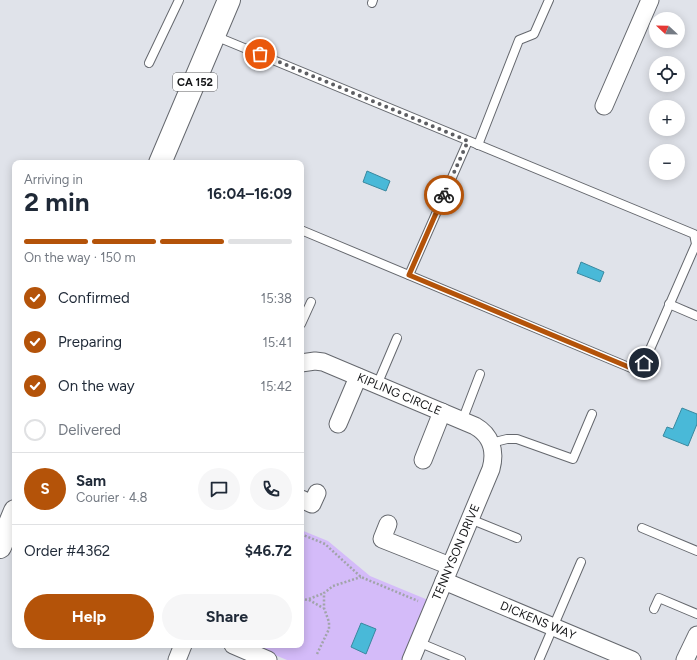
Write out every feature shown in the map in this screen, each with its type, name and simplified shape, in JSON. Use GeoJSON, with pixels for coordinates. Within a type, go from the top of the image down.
{"type":"FeatureCollection","features":[{"type":"Feature","properties":{"kind":"main road","name":"CA 152"},"geometry":{"type":"LineString","coordinates":[[161,160],[229,0]]}},
{"type":"Feature","properties":{"kind":"main road"},"geometry":{"type":"LineString","coordinates":[[0,547],[12,518]]}},
{"type":"Feature","properties":{"kind":"street"},"geometry":{"type":"LineString","coordinates":[[604,106],[650,0]]}},
{"type":"Feature","properties":{"kind":"street","name":"KIPLING CIRCLE"},"geometry":{"type":"LineString","coordinates":[[304,363],[310,361],[323,362],[442,412],[482,430],[491,443]]}},
{"type":"Feature","properties":{"kind":"street"},"geometry":{"type":"LineString","coordinates":[[339,425],[358,377]]}},
{"type":"Feature","properties":{"kind":"street"},"geometry":{"type":"LineString","coordinates":[[422,460],[442,412]]}},
{"type":"Feature","properties":{"kind":"street","name":"TENNYSON DRIVE"},"geometry":{"type":"LineString","coordinates":[[411,660],[491,469],[494,458],[491,443]]}},
{"type":"Feature","properties":{"kind":"street","name":"DICKENS WAY"},"geometry":{"type":"LineString","coordinates":[[388,524],[382,539],[554,627],[632,660]]}},
{"type":"Feature","properties":{"kind":"street"},"geometry":{"type":"LineString","coordinates":[[685,660],[697,635]]}},
{"type":"Feature","properties":{"kind":"street"},"geometry":{"type":"LineString","coordinates":[[177,660],[182,648]]}},
{"type":"Feature","properties":{"kind":"street"},"geometry":{"type":"LineString","coordinates":[[239,648],[268,660]]}},
{"type":"Feature","properties":{"kind":"lane"},"geometry":{"type":"LineString","coordinates":[[149,63],[179,0]]}},
{"type":"Feature","properties":{"kind":"lane"},"geometry":{"type":"LineString","coordinates":[[478,145],[519,40],[534,34],[549,0]]}},
{"type":"Feature","properties":{"kind":"lane"},"geometry":{"type":"LineString","coordinates":[[214,35],[694,234],[696,244],[644,363],[631,368],[304,231]]}},
{"type":"Feature","properties":{"kind":"lane"},"geometry":{"type":"LineString","coordinates":[[409,275],[468,141]]}},
{"type":"Feature","properties":{"kind":"lane"},"geometry":{"type":"LineString","coordinates":[[304,317],[311,302]]}},
{"type":"Feature","properties":{"kind":"lane"},"geometry":{"type":"LineString","coordinates":[[670,304],[697,316]]}},
{"type":"Feature","properties":{"kind":"lane"},"geometry":{"type":"LineString","coordinates":[[377,385],[397,338]]}},
{"type":"Feature","properties":{"kind":"lane"},"geometry":{"type":"LineString","coordinates":[[462,421],[480,374]]}},
{"type":"Feature","properties":{"kind":"lane"},"geometry":{"type":"LineString","coordinates":[[491,443],[507,439],[517,439],[573,459],[592,414]]}},
{"type":"Feature","properties":{"kind":"lane"},"geometry":{"type":"LineString","coordinates":[[470,519],[517,538]]}},
{"type":"Feature","properties":{"kind":"lane"},"geometry":{"type":"LineString","coordinates":[[642,528],[697,551]]}},
{"type":"Feature","properties":{"kind":"lane"},"geometry":{"type":"LineString","coordinates":[[539,660],[581,562]]}},
{"type":"Feature","properties":{"kind":"lane"},"geometry":{"type":"LineString","coordinates":[[654,608],[659,598],[697,614]]}},
{"type":"Feature","properties":{"kind":"lane"},"geometry":{"type":"LineString","coordinates":[[418,642],[461,660]]}},
{"type":"Feature","properties":{"kind":"path"},"geometry":{"type":"LineString","coordinates":[[304,535],[325,544],[361,576],[418,601]]}},
{"type":"Feature","properties":{"kind":"path"},"geometry":{"type":"LineString","coordinates":[[309,600],[324,593],[333,586],[361,576]]}},
{"type":"Feature","properties":{"kind":"path"},"geometry":{"type":"LineString","coordinates":[[317,654],[329,630],[324,608],[324,593]]}},
{"type":"Feature","properties":{"kind":"path"},"geometry":{"type":"LineString","coordinates":[[304,599],[309,600],[324,608]]}},
{"type":"Feature","properties":{"kind":"shaded area"},"geometry":{"type":"Polygon","coordinates":[[[304,531],[328,541],[370,576],[428,600],[403,660],[287,660],[258,648],[304,648],[304,531]]]}},
{"type":"Feature","properties":{"kind":"water"},"geometry":{"type":"Polygon","coordinates":[[[367,171],[390,181],[386,191],[363,182],[367,171]]]}},
{"type":"Feature","properties":{"kind":"water"},"geometry":{"type":"Polygon","coordinates":[[[581,262],[604,272],[600,282],[577,273],[581,262]]]}},
{"type":"Feature","properties":{"kind":"water"},"geometry":{"type":"Polygon","coordinates":[[[682,408],[697,414],[697,424],[688,446],[663,436],[667,427],[673,429],[682,408]]]}},
{"type":"Feature","properties":{"kind":"water"},"geometry":{"type":"Polygon","coordinates":[[[361,623],[376,629],[366,654],[351,647],[361,623]]]}},
{"type":"Feature","properties":{"kind":"way so far"},"geometry":{"type":"LineString","coordinates":[[260,54],[468,141],[444,195]]}},
{"type":"Feature","properties":{"kind":"route"},"geometry":{"type":"LineString","coordinates":[[444,195],[409,275],[631,368],[644,363]]}}]}
